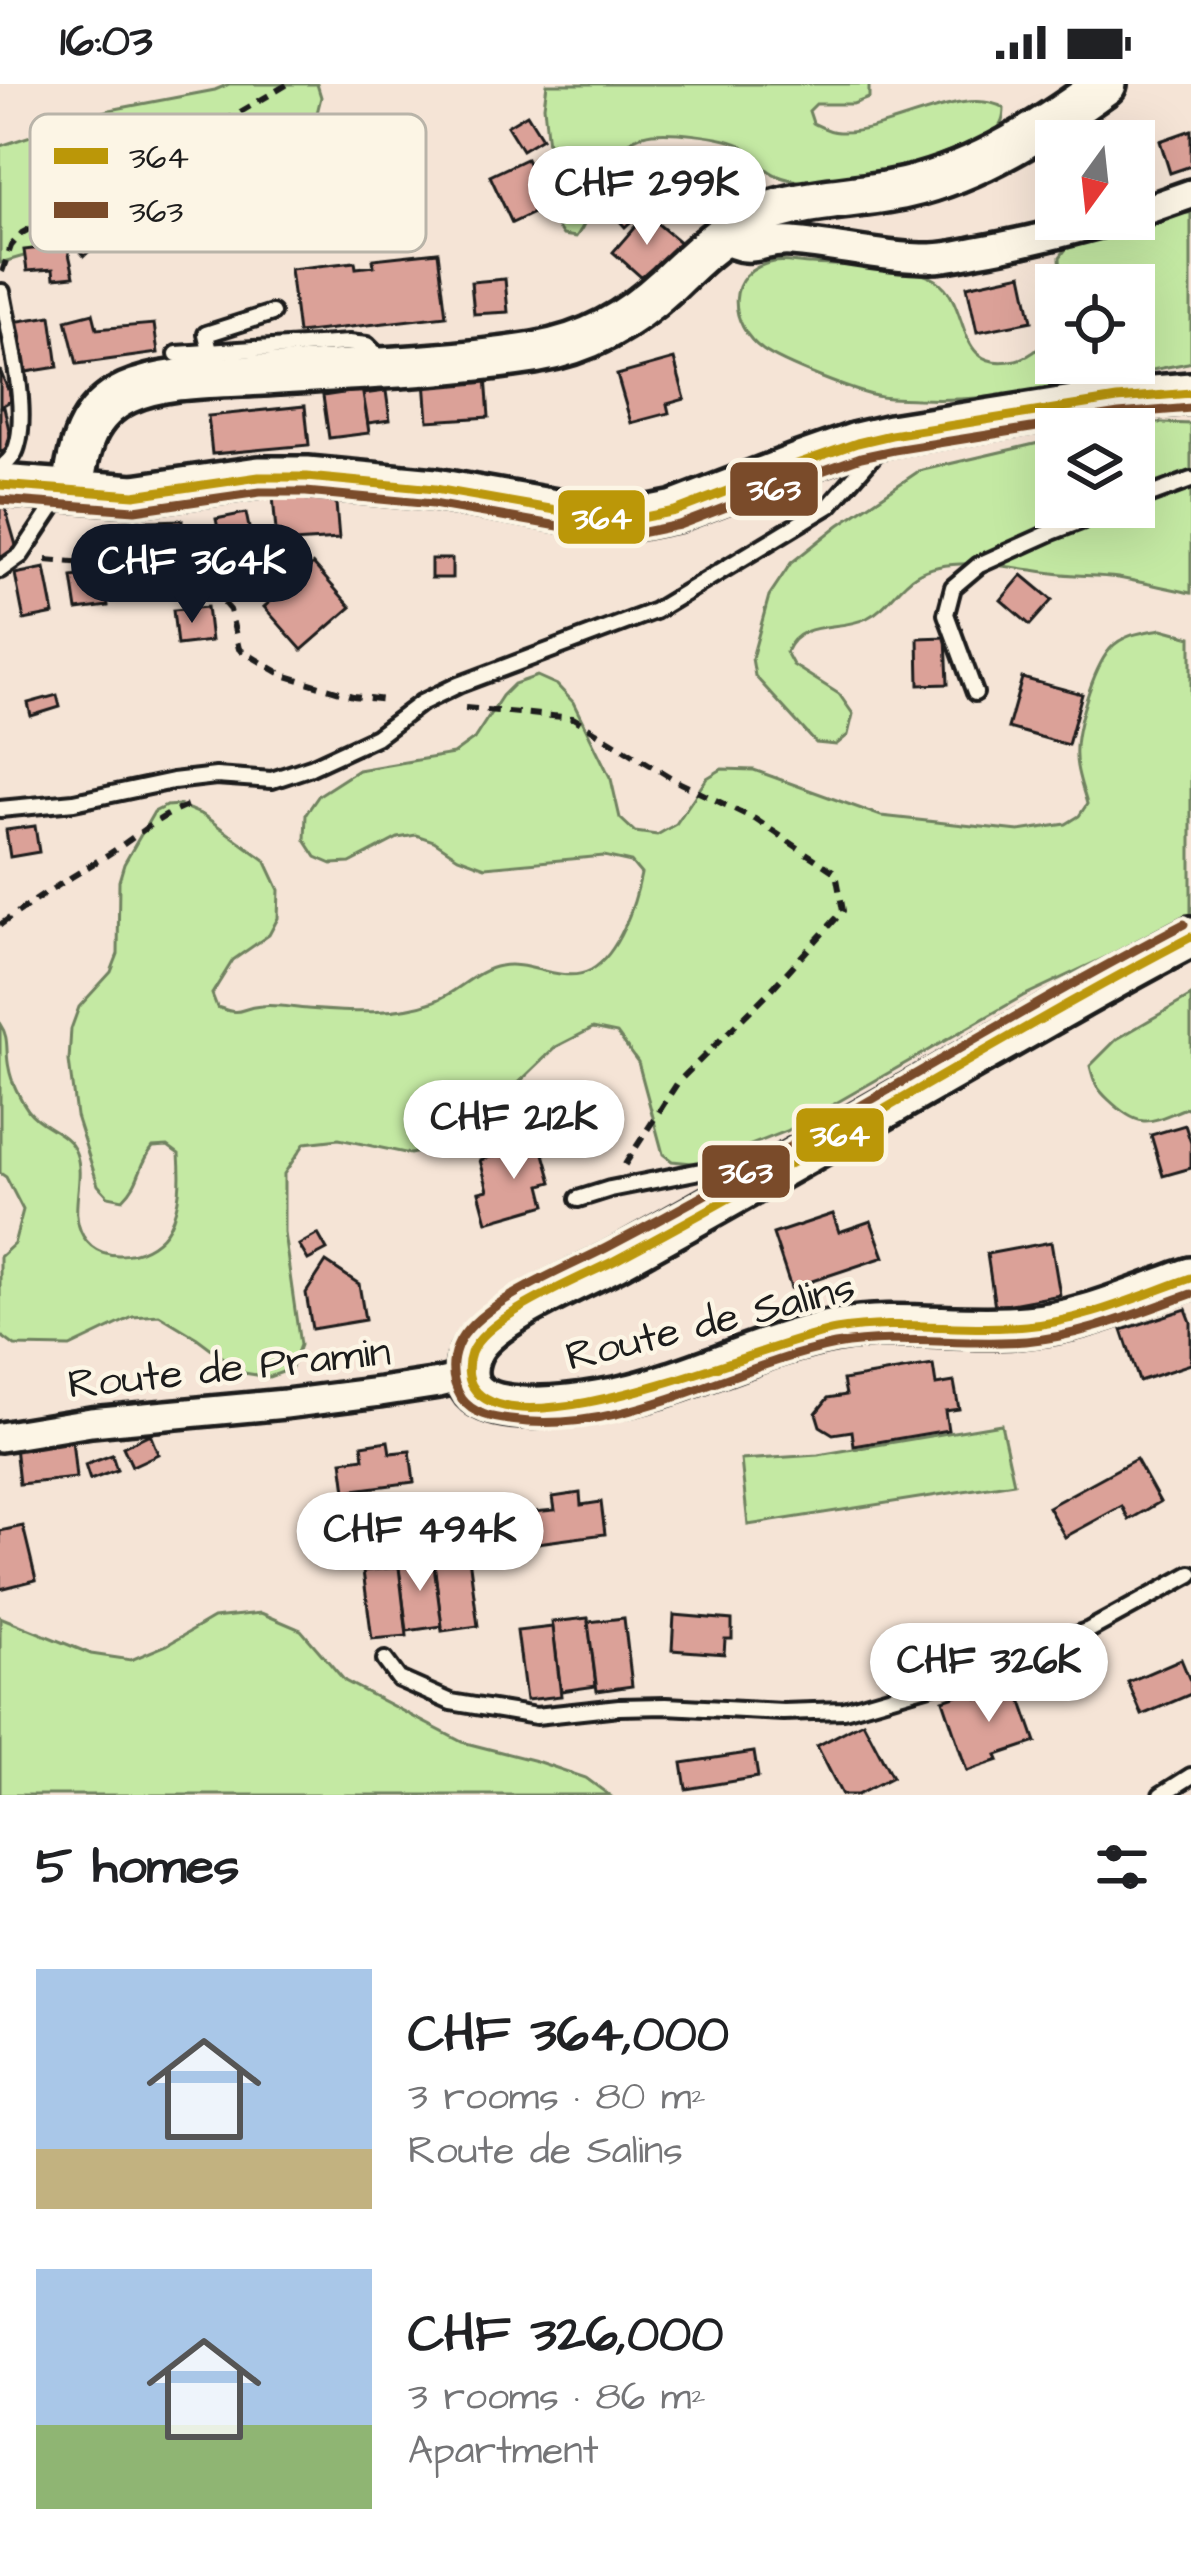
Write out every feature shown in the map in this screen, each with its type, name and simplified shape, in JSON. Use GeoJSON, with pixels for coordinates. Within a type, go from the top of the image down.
{"type":"FeatureCollection","features":[{"type":"Feature","properties":{"kind":"street"},"geometry":{"type":"LineString","coordinates":[[68,490],[90,423],[133,390],[181,381],[530,354],[578,343],[638,310],[742,223],[821,200],[911,187],[962,170],[1035,132],[1106,84]]}},
{"type":"Feature","properties":{"kind":"street"},"geometry":{"type":"LineString","coordinates":[[1155,207],[1191,194]]}},
{"type":"Feature","properties":{"kind":"street"},"geometry":{"type":"LineString","coordinates":[[721,238],[750,250],[789,242],[878,256],[938,259],[1035,240]]}},
{"type":"Feature","properties":{"kind":"street"},"geometry":{"type":"LineString","coordinates":[[0,484],[134,495],[259,478],[307,477],[435,489],[596,517],[635,519],[675,511],[819,456],[891,435],[1117,399],[1191,393]]}},
{"type":"Feature","properties":{"kind":"street","name":"Route de Salins"},"geometry":{"type":"LineString","coordinates":[[1191,938],[507,1317],[476,1345],[468,1376],[472,1390],[494,1404],[576,1404],[643,1391],[826,1332],[1051,1324],[1191,1278]]}},
{"type":"Feature","properties":{"kind":"street","name":"Route de Pramin"},"geometry":{"type":"LineString","coordinates":[[0,1437],[91,1422],[380,1392],[468,1376]]}},
{"type":"Feature","properties":{"kind":"lane"},"geometry":{"type":"LineString","coordinates":[[0,470],[17,448],[21,412],[2,292]]}},
{"type":"Feature","properties":{"kind":"lane"},"geometry":{"type":"LineString","coordinates":[[209,351],[206,334],[272,313]]}},
{"type":"Feature","properties":{"kind":"lane"},"geometry":{"type":"LineString","coordinates":[[176,354],[349,343],[367,345],[388,367]]}},
{"type":"Feature","properties":{"kind":"lane"},"geometry":{"type":"LineString","coordinates":[[0,809],[74,802],[216,776],[272,780],[311,767],[376,737],[421,703],[458,685],[655,611],[830,505],[891,435]]}},
{"type":"Feature","properties":{"kind":"lane"},"geometry":{"type":"LineString","coordinates":[[1155,493],[1191,480]]}},
{"type":"Feature","properties":{"kind":"lane"},"geometry":{"type":"LineString","coordinates":[[0,570],[21,555],[68,490]]}},
{"type":"Feature","properties":{"kind":"lane"},"geometry":{"type":"LineString","coordinates":[[974,693],[946,614],[953,587],[979,565],[1063,528]]}},
{"type":"Feature","properties":{"kind":"lane"},"geometry":{"type":"LineString","coordinates":[[578,1198],[756,1160],[779,1168]]}},
{"type":"Feature","properties":{"kind":"lane"},"geometry":{"type":"LineString","coordinates":[[386,1660],[399,1679],[451,1702],[536,1716],[666,1706],[844,1710],[961,1676],[1089,1630],[1191,1574]]}},
{"type":"Feature","properties":{"kind":"lane"},"geometry":{"type":"LineString","coordinates":[[1162,1795],[1191,1776]]}},
{"type":"Feature","properties":{"kind":"path"},"geometry":{"type":"LineString","coordinates":[[237,114],[288,84]]}},
{"type":"Feature","properties":{"kind":"path"},"geometry":{"type":"LineString","coordinates":[[2,292],[2,269],[11,246],[30,228]]}},
{"type":"Feature","properties":{"kind":"path"},"geometry":{"type":"LineString","coordinates":[[21,555],[125,566],[207,584],[230,610],[239,649],[283,674],[353,696],[573,718],[680,783],[755,819],[836,873],[843,911],[678,1082],[610,1190]]}},
{"type":"Feature","properties":{"kind":"path"},"geometry":{"type":"LineString","coordinates":[[0,925],[171,811],[212,798]]}},
{"type":"Feature","properties":{"kind":"green space"},"geometry":{"type":"Polygon","coordinates":[[[229,84],[317,84],[321,97],[317,114],[98,114],[110,110],[229,84]]]}},
{"type":"Feature","properties":{"kind":"green space"},"geometry":{"type":"Polygon","coordinates":[[[547,84],[869,84],[869,98],[853,104],[816,104],[809,111],[813,123],[839,132],[967,102],[987,102],[1004,112],[999,128],[981,139],[897,170],[831,183],[779,176],[744,147],[724,140],[679,133],[643,135],[617,151],[595,176],[586,219],[576,237],[563,235],[556,225],[544,106],[547,84]]]}},
{"type":"Feature","properties":{"kind":"green space"},"geometry":{"type":"Polygon","coordinates":[[[30,136],[30,252],[38,252],[0,263],[0,146],[30,136]]]}},
{"type":"Feature","properties":{"kind":"green space"},"geometry":{"type":"Polygon","coordinates":[[[1191,213],[1191,362],[1155,370],[1155,264],[1060,264],[1060,257],[1078,240],[1155,240],[1155,218],[1191,213]]]}},
{"type":"Feature","properties":{"kind":"green space"},"geometry":{"type":"Polygon","coordinates":[[[774,262],[925,275],[947,291],[972,347],[982,357],[996,362],[1022,358],[1035,350],[1035,384],[1081,384],[952,399],[886,398],[838,384],[763,350],[743,327],[736,300],[746,276],[774,262]]]}},
{"type":"Feature","properties":{"kind":"green space"},"geometry":{"type":"Polygon","coordinates":[[[1155,423],[1191,424],[1191,593],[1118,578],[1002,566],[930,569],[916,575],[874,614],[811,630],[793,641],[786,652],[793,665],[839,694],[853,714],[848,735],[836,745],[816,743],[755,676],[752,658],[769,596],[791,563],[919,471],[1035,444],[1035,528],[1155,528],[1155,423]]]}},
{"type":"Feature","properties":{"kind":"green space"},"geometry":{"type":"Polygon","coordinates":[[[1162,629],[1191,637],[1191,917],[1023,996],[787,1131],[702,1164],[672,1161],[663,1154],[638,1062],[617,1033],[593,1028],[556,1047],[454,1145],[410,1154],[339,1139],[305,1143],[284,1174],[284,1233],[300,1345],[291,1369],[269,1377],[244,1373],[159,1315],[133,1317],[70,1347],[15,1346],[0,1335],[0,1257],[14,1244],[23,1210],[0,1173],[0,1024],[10,1073],[22,1101],[76,1153],[77,1216],[92,1246],[115,1255],[140,1251],[162,1237],[176,1209],[179,1154],[168,1146],[153,1147],[123,1199],[108,1196],[98,1185],[76,1116],[69,1061],[71,1029],[79,1007],[111,972],[118,954],[119,881],[154,812],[179,805],[203,815],[265,860],[279,890],[278,918],[269,935],[233,960],[212,994],[217,1007],[236,1012],[267,1006],[355,1012],[404,1009],[435,1001],[500,966],[569,975],[591,970],[618,941],[630,913],[641,874],[631,862],[604,856],[485,867],[416,835],[398,838],[350,863],[332,864],[316,857],[305,840],[306,814],[319,795],[358,770],[453,754],[474,739],[514,684],[537,676],[557,685],[573,702],[611,779],[620,818],[635,832],[657,835],[676,824],[707,778],[722,769],[754,770],[881,816],[1019,831],[1066,824],[1079,816],[1087,804],[1076,746],[1097,671],[1121,640],[1162,629]]]}},
{"type":"Feature","properties":{"kind":"green space"},"geometry":{"type":"Polygon","coordinates":[[[1191,996],[1191,1106],[1148,1121],[1131,1117],[1102,1092],[1090,1066],[1117,1039],[1191,996]]]}},
{"type":"Feature","properties":{"kind":"green space"},"geometry":{"type":"Polygon","coordinates":[[[1001,1424],[1014,1483],[748,1525],[741,1460],[818,1455],[1001,1424]]]}},
{"type":"Feature","properties":{"kind":"green space"},"geometry":{"type":"Polygon","coordinates":[[[261,1613],[301,1630],[345,1681],[462,1742],[586,1778],[609,1795],[0,1795],[0,1617],[91,1654],[131,1660],[213,1618],[261,1613]]]}},
{"type":"Feature","properties":{"kind":"building"},"geometry":{"type":"Polygon","coordinates":[[[527,114],[542,138],[522,150],[507,126],[527,114]]]}},
{"type":"Feature","properties":{"kind":"building"},"geometry":{"type":"Polygon","coordinates":[[[1191,130],[1191,166],[1170,173],[1160,141],[1191,130]]]}},
{"type":"Feature","properties":{"kind":"building"},"geometry":{"type":"Polygon","coordinates":[[[526,159],[548,206],[512,223],[490,176],[526,159]]]}},
{"type":"Feature","properties":{"kind":"building"},"geometry":{"type":"Polygon","coordinates":[[[708,162],[720,195],[693,205],[681,173],[708,162]]]}},
{"type":"Feature","properties":{"kind":"building"},"geometry":{"type":"Polygon","coordinates":[[[629,165],[658,197],[625,227],[596,195],[629,165]]]}},
{"type":"Feature","properties":{"kind":"building"},"geometry":{"type":"Polygon","coordinates":[[[646,214],[682,244],[648,283],[613,252],[646,214]]]}},
{"type":"Feature","properties":{"kind":"building"},"geometry":{"type":"Polygon","coordinates":[[[24,250],[69,252],[74,276],[54,278],[53,269],[27,271],[24,250]]]}},
{"type":"Feature","properties":{"kind":"building"},"geometry":{"type":"Polygon","coordinates":[[[438,252],[446,316],[298,333],[290,269],[355,262],[356,268],[374,266],[373,259],[438,252]]]}},
{"type":"Feature","properties":{"kind":"building"},"geometry":{"type":"Polygon","coordinates":[[[1022,274],[1032,321],[977,332],[967,286],[1022,274]]]}},
{"type":"Feature","properties":{"kind":"building"},"geometry":{"type":"Polygon","coordinates":[[[505,279],[508,312],[474,314],[471,282],[505,279]]]}},
{"type":"Feature","properties":{"kind":"building"},"geometry":{"type":"Polygon","coordinates":[[[93,313],[97,329],[154,324],[158,353],[77,364],[66,320],[93,313]]]}},
{"type":"Feature","properties":{"kind":"building"},"geometry":{"type":"Polygon","coordinates":[[[51,316],[58,367],[20,373],[13,322],[51,316]]]}},
{"type":"Feature","properties":{"kind":"building"},"geometry":{"type":"Polygon","coordinates":[[[674,359],[685,399],[667,404],[669,413],[631,423],[617,375],[674,359]]]}},
{"type":"Feature","properties":{"kind":"building"},"geometry":{"type":"Polygon","coordinates":[[[0,370],[12,400],[0,407],[0,370]]]}},
{"type":"Feature","properties":{"kind":"building"},"geometry":{"type":"Polygon","coordinates":[[[486,376],[489,417],[428,421],[425,380],[486,376]]]}},
{"type":"Feature","properties":{"kind":"building"},"geometry":{"type":"Polygon","coordinates":[[[363,390],[369,433],[329,438],[323,396],[363,390]]]}},
{"type":"Feature","properties":{"kind":"building"},"geometry":{"type":"Polygon","coordinates":[[[386,391],[390,420],[368,423],[363,394],[386,391]]]}},
{"type":"Feature","properties":{"kind":"building"},"geometry":{"type":"Polygon","coordinates":[[[305,406],[309,445],[212,454],[208,416],[305,406]]]}},
{"type":"Feature","properties":{"kind":"building"},"geometry":{"type":"Polygon","coordinates":[[[0,407],[4,407],[13,449],[0,452],[0,407]]]}},
{"type":"Feature","properties":{"kind":"building"},"geometry":{"type":"Polygon","coordinates":[[[335,492],[339,539],[277,543],[273,496],[335,492]]]}},
{"type":"Feature","properties":{"kind":"building"},"geometry":{"type":"Polygon","coordinates":[[[0,501],[19,556],[0,561],[0,501]]]}},
{"type":"Feature","properties":{"kind":"building"},"geometry":{"type":"Polygon","coordinates":[[[246,513],[253,547],[223,553],[216,519],[246,513]]]}},
{"type":"Feature","properties":{"kind":"building"},"geometry":{"type":"Polygon","coordinates":[[[182,520],[183,557],[122,559],[121,522],[182,520]]]}},
{"type":"Feature","properties":{"kind":"building"},"geometry":{"type":"Polygon","coordinates":[[[431,559],[452,559],[452,578],[431,578],[431,559]]]}},
{"type":"Feature","properties":{"kind":"building"},"geometry":{"type":"Polygon","coordinates":[[[313,564],[351,607],[302,650],[264,607],[313,564]]]}},
{"type":"Feature","properties":{"kind":"building"},"geometry":{"type":"Polygon","coordinates":[[[45,568],[54,614],[24,620],[15,574],[45,568]]]}},
{"type":"Feature","properties":{"kind":"building"},"geometry":{"type":"Polygon","coordinates":[[[104,572],[108,606],[77,610],[72,577],[104,572]]]}},
{"type":"Feature","properties":{"kind":"building"},"geometry":{"type":"Polygon","coordinates":[[[1022,575],[1052,600],[1030,625],[1001,600],[1022,575]]]}},
{"type":"Feature","properties":{"kind":"building"},"geometry":{"type":"Polygon","coordinates":[[[207,607],[211,641],[177,645],[173,610],[207,607]]]}},
{"type":"Feature","properties":{"kind":"building"},"geometry":{"type":"Polygon","coordinates":[[[946,637],[948,684],[919,685],[918,638],[946,637]]]}},
{"type":"Feature","properties":{"kind":"building"},"geometry":{"type":"Polygon","coordinates":[[[1022,678],[1082,694],[1068,745],[1008,728],[1022,678]]]}},
{"type":"Feature","properties":{"kind":"building"},"geometry":{"type":"Polygon","coordinates":[[[57,695],[60,707],[31,716],[28,703],[57,695]]]}},
{"type":"Feature","properties":{"kind":"building"},"geometry":{"type":"Polygon","coordinates":[[[35,826],[39,852],[10,857],[6,830],[35,826]]]}},
{"type":"Feature","properties":{"kind":"building"},"geometry":{"type":"Polygon","coordinates":[[[1185,1125],[1191,1168],[1163,1176],[1151,1135],[1185,1125]]]}},
{"type":"Feature","properties":{"kind":"building"},"geometry":{"type":"Polygon","coordinates":[[[541,1143],[552,1182],[541,1185],[546,1205],[487,1222],[479,1192],[488,1190],[480,1160],[541,1143]]]}},
{"type":"Feature","properties":{"kind":"building"},"geometry":{"type":"Polygon","coordinates":[[[833,1214],[839,1232],[871,1221],[884,1257],[791,1288],[773,1234],[833,1214]]]}},
{"type":"Feature","properties":{"kind":"building"},"geometry":{"type":"Polygon","coordinates":[[[318,1234],[327,1250],[308,1260],[299,1245],[318,1234]]]}},
{"type":"Feature","properties":{"kind":"building"},"geometry":{"type":"Polygon","coordinates":[[[1051,1242],[1060,1295],[995,1307],[987,1254],[1051,1242]]]}},
{"type":"Feature","properties":{"kind":"building"},"geometry":{"type":"Polygon","coordinates":[[[326,1262],[359,1284],[365,1320],[312,1329],[306,1293],[326,1262]]]}},
{"type":"Feature","properties":{"kind":"building"},"geometry":{"type":"Polygon","coordinates":[[[1186,1309],[1191,1322],[1191,1364],[1139,1381],[1122,1330],[1186,1309]]]}},
{"type":"Feature","properties":{"kind":"building"},"geometry":{"type":"Polygon","coordinates":[[[933,1365],[936,1385],[954,1382],[959,1409],[945,1411],[948,1430],[854,1446],[852,1431],[833,1434],[820,1426],[816,1413],[828,1398],[846,1395],[843,1380],[933,1365]]]}},
{"type":"Feature","properties":{"kind":"building"},"geometry":{"type":"Polygon","coordinates":[[[150,1434],[158,1454],[132,1466],[123,1447],[150,1434]]]}},
{"type":"Feature","properties":{"kind":"building"},"geometry":{"type":"Polygon","coordinates":[[[72,1440],[76,1478],[19,1484],[15,1446],[72,1440]]]}},
{"type":"Feature","properties":{"kind":"building"},"geometry":{"type":"Polygon","coordinates":[[[388,1441],[390,1453],[410,1451],[414,1482],[346,1491],[342,1461],[364,1458],[362,1445],[388,1441]]]}},
{"type":"Feature","properties":{"kind":"building"},"geometry":{"type":"Polygon","coordinates":[[[112,1455],[117,1470],[90,1480],[85,1465],[112,1455]]]}},
{"type":"Feature","properties":{"kind":"building"},"geometry":{"type":"Polygon","coordinates":[[[1136,1459],[1160,1502],[1129,1520],[1122,1506],[1065,1537],[1048,1507],[1136,1459]]]}},
{"type":"Feature","properties":{"kind":"building"},"geometry":{"type":"Polygon","coordinates":[[[580,1493],[581,1505],[601,1502],[605,1534],[537,1543],[533,1512],[555,1510],[553,1497],[580,1493]]]}},
{"type":"Feature","properties":{"kind":"building"},"geometry":{"type":"Polygon","coordinates":[[[23,1526],[36,1580],[0,1589],[0,1531],[23,1526]]]}},
{"type":"Feature","properties":{"kind":"building"},"geometry":{"type":"Polygon","coordinates":[[[469,1557],[478,1626],[442,1631],[434,1562],[469,1557]]]}},
{"type":"Feature","properties":{"kind":"building"},"geometry":{"type":"Polygon","coordinates":[[[433,1558],[442,1626],[407,1631],[398,1562],[433,1558]]]}},
{"type":"Feature","properties":{"kind":"building"},"geometry":{"type":"Polygon","coordinates":[[[399,1567],[407,1636],[372,1639],[363,1571],[399,1567]]]}},
{"type":"Feature","properties":{"kind":"building"},"geometry":{"type":"Polygon","coordinates":[[[674,1615],[732,1620],[732,1639],[725,1639],[724,1654],[672,1650],[674,1615]]]}},
{"type":"Feature","properties":{"kind":"building"},"geometry":{"type":"Polygon","coordinates":[[[588,1618],[596,1686],[561,1691],[552,1622],[588,1618]]]}},
{"type":"Feature","properties":{"kind":"building"},"geometry":{"type":"Polygon","coordinates":[[[624,1618],[632,1686],[597,1691],[588,1622],[624,1618]]]}},
{"type":"Feature","properties":{"kind":"building"},"geometry":{"type":"Polygon","coordinates":[[[553,1627],[561,1696],[526,1700],[517,1631],[553,1627]]]}},
{"type":"Feature","properties":{"kind":"building"},"geometry":{"type":"Polygon","coordinates":[[[1181,1659],[1191,1694],[1142,1715],[1128,1682],[1181,1659]]]}},
{"type":"Feature","properties":{"kind":"building"},"geometry":{"type":"Polygon","coordinates":[[[1016,1685],[1036,1742],[967,1771],[943,1700],[975,1689],[978,1698],[1016,1685]]]}},
{"type":"Feature","properties":{"kind":"building"},"geometry":{"type":"Polygon","coordinates":[[[863,1722],[892,1777],[857,1795],[842,1795],[817,1746],[863,1722]]]}},
{"type":"Feature","properties":{"kind":"building"},"geometry":{"type":"Polygon","coordinates":[[[754,1752],[758,1777],[686,1789],[682,1763],[754,1752]]]}},
{"type":"Feature","properties":{"kind":"transit line","name":"364"},"geometry":{"type":"LineString","coordinates":[[0,485],[134,495],[259,477],[307,477],[435,489],[596,517],[635,519],[675,511],[800,463],[891,435],[1117,399],[1191,393]]}},
{"type":"Feature","properties":{"kind":"transit line","name":"363"},"geometry":{"type":"LineString","coordinates":[[0,500],[135,510],[260,492],[306,492],[433,504],[593,532],[635,534],[679,525],[861,457],[1119,414],[1191,408]]}},
{"type":"Feature","properties":{"kind":"transit line","name":"363"},"geometry":{"type":"LineString","coordinates":[[1184,924],[679,1209],[501,1302],[467,1331],[457,1347],[453,1374],[462,1399],[484,1414],[552,1423],[635,1409],[835,1345],[1048,1338],[1110,1323],[1191,1294]]}},
{"type":"Feature","properties":{"kind":"transit line","name":"364"},"geometry":{"type":"LineString","coordinates":[[1191,937],[687,1222],[514,1312],[480,1339],[471,1353],[469,1375],[473,1387],[498,1405],[539,1408],[590,1402],[836,1330],[1048,1323],[1191,1278]]}}]}
